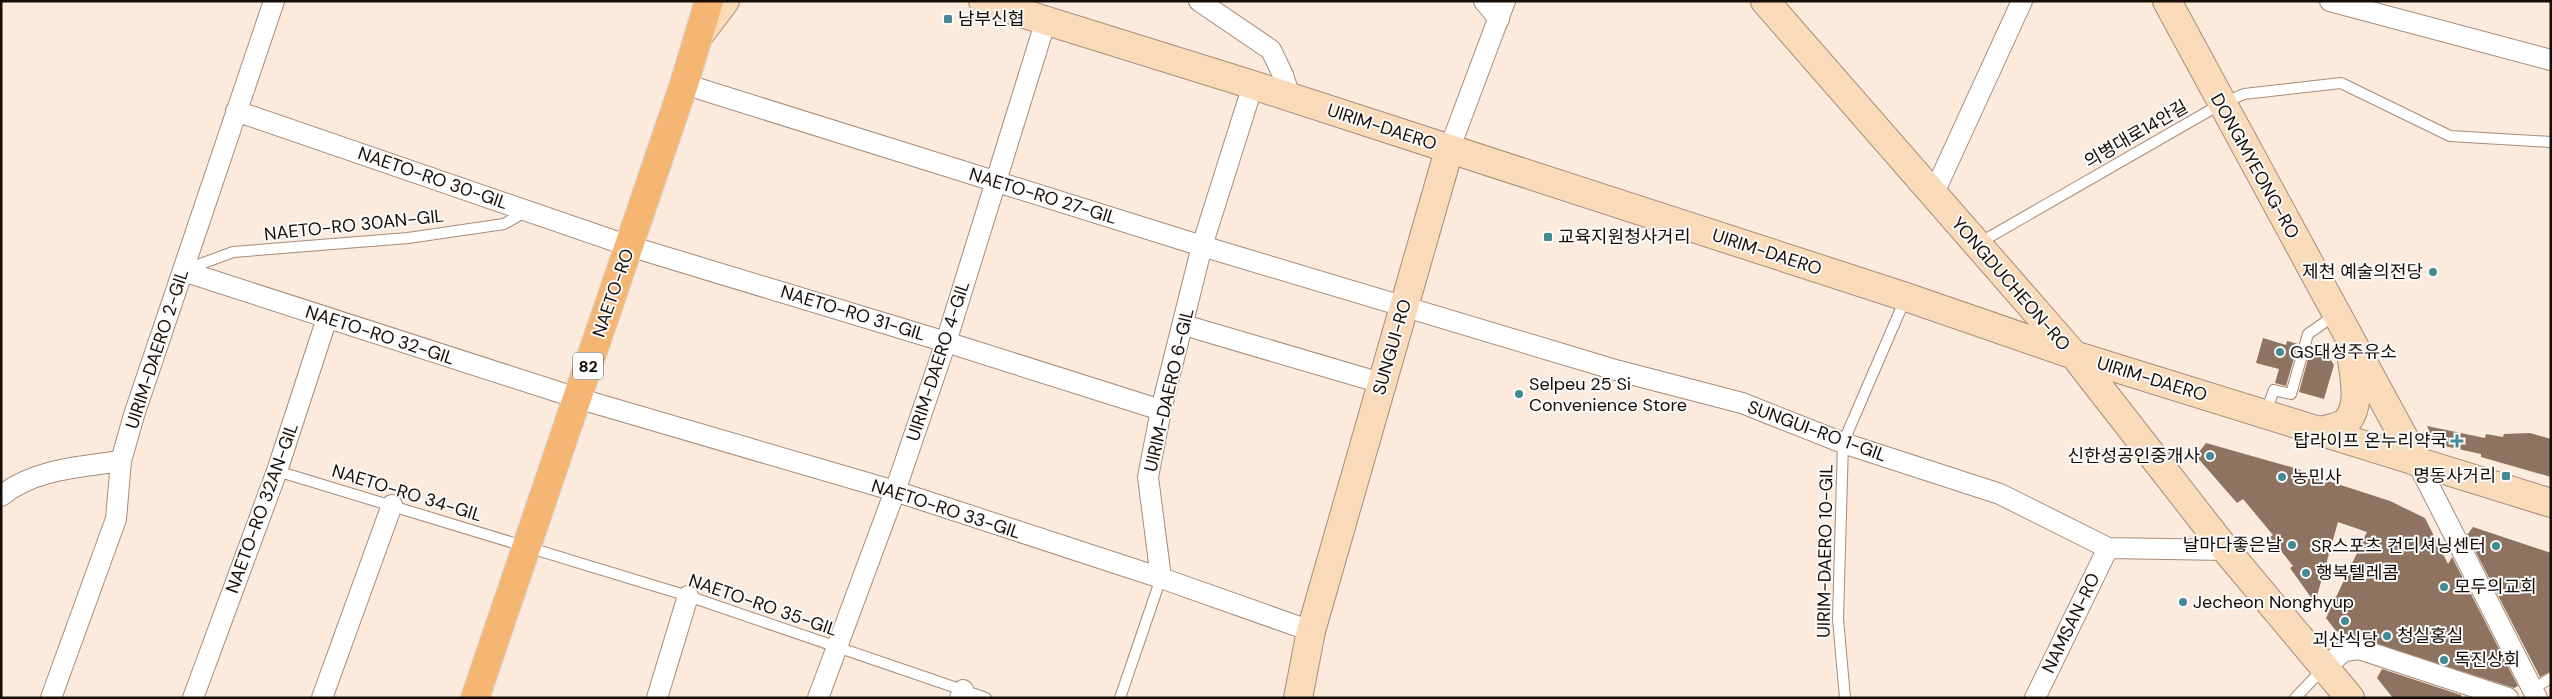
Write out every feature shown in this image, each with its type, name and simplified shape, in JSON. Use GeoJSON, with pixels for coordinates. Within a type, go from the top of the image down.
{"type":"FeatureCollection","features":[{"type":"Feature","properties":{"kind":"main road"},"geometry":{"type":"LineString","coordinates":[[690,1],[700,34]]}},
{"type":"Feature","properties":{"kind":"main road","name":"NAETO-RO"},"geometry":{"type":"LineString","coordinates":[[475,698],[528,548],[684,84],[708,1]]}},
{"type":"Feature","properties":{"kind":"street","name":"UIRIM-DAERO 2-GIL"},"geometry":{"type":"LineString","coordinates":[[51,698],[116,518],[121,461],[274,1]]}},
{"type":"Feature","properties":{"kind":"street"},"geometry":{"type":"LineString","coordinates":[[700,34],[725,1]]}},
{"type":"Feature","properties":{"kind":"street","name":"UIRIM-DAERO"},"geometry":{"type":"LineString","coordinates":[[984,1],[1253,84],[1449,150],[1906,297],[2074,355],[2551,503]]}},
{"type":"Feature","properties":{"kind":"street"},"geometry":{"type":"LineString","coordinates":[[1199,1],[1271,50],[1284,75],[1290,97]]}},
{"type":"Feature","properties":{"kind":"street"},"geometry":{"type":"LineString","coordinates":[[1484,1],[1502,10]]}},
{"type":"Feature","properties":{"kind":"street","name":"YONGDUCHEON-RO"},"geometry":{"type":"LineString","coordinates":[[1765,1],[2074,355],[2226,550],[2350,698]]}},
{"type":"Feature","properties":{"kind":"street"},"geometry":{"type":"LineString","coordinates":[[1933,195],[2022,1]]}},
{"type":"Feature","properties":{"kind":"street","name":"DONGMYEONG-RO"},"geometry":{"type":"LineString","coordinates":[[2167,1],[2221,104],[2417,462]]}},
{"type":"Feature","properties":{"kind":"street"},"geometry":{"type":"LineString","coordinates":[[2330,1],[2551,60]]}},
{"type":"Feature","properties":{"kind":"street","name":"SUNGUI-RO"},"geometry":{"type":"LineString","coordinates":[[1298,698],[1311,630],[1403,305],[1449,150],[1502,10]]}},
{"type":"Feature","properties":{"kind":"street","name":"UIRIM-DAERO 4-GIL"},"geometry":{"type":"LineString","coordinates":[[818,698],[946,342],[1046,20]]}},
{"type":"Feature","properties":{"kind":"street","name":"NAETO-RO 27-GIL"},"geometry":{"type":"LineString","coordinates":[[684,84],[1202,246],[1403,305]]}},
{"type":"Feature","properties":{"kind":"street","name":"UIRIM-DAERO 6-GIL"},"geometry":{"type":"LineString","coordinates":[[1160,578],[1148,477],[1162,410],[1202,246],[1253,84]]}},
{"type":"Feature","properties":{"kind":"street","name":"NAETO-RO 30-GIL"},"geometry":{"type":"LineString","coordinates":[[236,111],[629,246]]}},
{"type":"Feature","properties":{"kind":"street","name":"NAETO-RO 31-GIL"},"geometry":{"type":"LineString","coordinates":[[629,246],[1162,410]]}},
{"type":"Feature","properties":{"kind":"street","name":"NAETO-RO 32-GIL"},"geometry":{"type":"LineString","coordinates":[[183,271],[578,398]]}},
{"type":"Feature","properties":{"kind":"street","name":"SUNGUI-RO 1-GIL"},"geometry":{"type":"LineString","coordinates":[[1403,305],[1619,371],[1742,403],[1843,443],[2000,494],[2108,548],[2226,550]]}},
{"type":"Feature","properties":{"kind":"street","name":"NAETO-RO 32AN-GIL"},"geometry":{"type":"LineString","coordinates":[[194,698],[277,470],[327,318]]}},
{"type":"Feature","properties":{"kind":"street"},"geometry":{"type":"LineString","coordinates":[[1184,325],[1381,383]]}},
{"type":"Feature","properties":{"kind":"street"},"geometry":{"type":"LineString","coordinates":[[2319,431],[2339,426],[2349,418],[2353,410],[2354,379],[2343,326]]}},
{"type":"Feature","properties":{"kind":"street","name":"NAETO-RO 33-GIL"},"geometry":{"type":"LineString","coordinates":[[578,398],[894,491],[1160,578],[1311,630]]}},
{"type":"Feature","properties":{"kind":"street"},"geometry":{"type":"LineString","coordinates":[[1,496],[11,489],[52,471],[121,461]]}},
{"type":"Feature","properties":{"kind":"street"},"geometry":{"type":"LineString","coordinates":[[2417,462],[2535,693]]}},
{"type":"Feature","properties":{"kind":"street"},"geometry":{"type":"LineString","coordinates":[[322,698],[392,505]]}},
{"type":"Feature","properties":{"kind":"street","name":"NAMSAN-RO"},"geometry":{"type":"LineString","coordinates":[[2035,698],[2108,548]]}},
{"type":"Feature","properties":{"kind":"street"},"geometry":{"type":"LineString","coordinates":[[656,698],[688,596]]}},
{"type":"Feature","properties":{"kind":"street"},"geometry":{"type":"LineString","coordinates":[[2325,667],[2344,651],[2359,649],[2508,698]]}},
{"type":"Feature","properties":{"kind":"lane","name":"의병대로14안길"},"geometry":{"type":"LineString","coordinates":[[1977,244],[2221,104],[2244,94],[2340,83],[2450,136],[2551,142]]}},
{"type":"Feature","properties":{"kind":"lane","name":"NAETO-RO 30AN-GIL"},"geometry":{"type":"LineString","coordinates":[[183,271],[233,252],[408,238],[504,224],[528,211]]}},
{"type":"Feature","properties":{"kind":"lane","name":"UIRIM-DAERO 10-GIL"},"geometry":{"type":"LineString","coordinates":[[1845,698],[1838,619],[1843,443],[1906,297]]}},
{"type":"Feature","properties":{"kind":"lane"},"geometry":{"type":"LineString","coordinates":[[2264,414],[2274,390],[2291,394],[2308,334],[2343,326]]}},
{"type":"Feature","properties":{"kind":"lane","name":"NAETO-RO 34-GIL"},"geometry":{"type":"LineString","coordinates":[[277,470],[528,548]]}},
{"type":"Feature","properties":{"kind":"lane","name":"NAETO-RO 35-GIL"},"geometry":{"type":"LineString","coordinates":[[528,548],[688,596],[837,647],[962,694],[986,698]]}},
{"type":"Feature","properties":{"kind":"lane","name":"UIRIM-DAERO 6-GIL"},"geometry":{"type":"LineString","coordinates":[[1120,698],[1160,578]]}},
{"type":"Feature","properties":{"kind":"lane"},"geometry":{"type":"LineString","coordinates":[[2296,698],[2325,667]]}},
{"type":"Feature","properties":{"kind":"lane"},"geometry":{"type":"LineString","coordinates":[[2535,693],[2551,678]]}},
{"type":"Feature","properties":{"kind":"building"},"geometry":{"type":"Polygon","coordinates":[[[2263,338],[2286,345],[2287,341],[2298,344],[2286,386],[2275,383],[2279,369],[2256,363],[2263,338]]]}},
{"type":"Feature","properties":{"kind":"building"},"geometry":{"type":"Polygon","coordinates":[[[2311,348],[2326,353],[2334,365],[2324,399],[2299,392],[2311,348]]]}},
{"type":"Feature","properties":{"kind":"building"},"geometry":{"type":"Polygon","coordinates":[[[2427,426],[2485,438],[2486,434],[2503,437],[2504,434],[2530,433],[2551,439],[2551,477],[2481,457],[2481,454],[2435,444],[2427,426]]]}},
{"type":"Feature","properties":{"kind":"building"},"geometry":{"type":"Polygon","coordinates":[[[2206,443],[2298,469],[2322,479],[2390,501],[2425,518],[2448,564],[2452,557],[2518,686],[2514,688],[2336,631],[2326,618],[2367,532],[2338,522],[2315,603],[2290,568],[2293,566],[2270,537],[2273,535],[2243,499],[2237,503],[2196,456],[2206,443]]]}},
{"type":"Feature","properties":{"kind":"building"},"geometry":{"type":"Polygon","coordinates":[[[2473,527],[2551,553],[2551,671],[2540,677],[2467,535],[2473,527]]]}},
{"type":"Feature","properties":{"kind":"building"},"geometry":{"type":"Polygon","coordinates":[[[2382,669],[2461,695],[2462,698],[2393,698],[2377,678],[2382,669]]]}},
{"type":"Feature","properties":{"kind":"place","name":"남부신협"},"geometry":{"type":"Point","coordinates":[948,19]}},
{"type":"Feature","properties":{"kind":"place","name":"교육지원청사거리"},"geometry":{"type":"Point","coordinates":[1548,237]}},
{"type":"Feature","properties":{"kind":"place","name":"제천 예술의전당"},"geometry":{"type":"Point","coordinates":[2433,272]}},
{"type":"Feature","properties":{"kind":"place","name":"GS대성주유소"},"geometry":{"type":"Point","coordinates":[2280,352]}},
{"type":"Feature","properties":{"kind":"place","name":"Selpeu 25 Si Convenience Store"},"geometry":{"type":"Point","coordinates":[1519,394]}},
{"type":"Feature","properties":{"kind":"place","name":"탑라이프 온누리약국"},"geometry":{"type":"Point","coordinates":[2457,441]}},
{"type":"Feature","properties":{"kind":"place","name":"신한성공인중개사"},"geometry":{"type":"Point","coordinates":[2210,456]}},
{"type":"Feature","properties":{"kind":"place","name":"명동사거리"},"geometry":{"type":"Point","coordinates":[2506,476]}},
{"type":"Feature","properties":{"kind":"place","name":"농민사"},"geometry":{"type":"Point","coordinates":[2282,477]}},
{"type":"Feature","properties":{"kind":"place","name":"날마다좋은날"},"geometry":{"type":"Point","coordinates":[2292,545]}},
{"type":"Feature","properties":{"kind":"place","name":"SR스포츠 컨디셔닝센터"},"geometry":{"type":"Point","coordinates":[2496,546]}},
{"type":"Feature","properties":{"kind":"place","name":"행복텔레콤"},"geometry":{"type":"Point","coordinates":[2306,573]}},
{"type":"Feature","properties":{"kind":"place","name":"모두의교회"},"geometry":{"type":"Point","coordinates":[2444,587]}},
{"type":"Feature","properties":{"kind":"place","name":"Jecheon Nonghyup"},"geometry":{"type":"Point","coordinates":[2183,602]}},
{"type":"Feature","properties":{"kind":"place","name":"괴산식당"},"geometry":{"type":"Point","coordinates":[2345,621]}},
{"type":"Feature","properties":{"kind":"place","name":"청실홍실"},"geometry":{"type":"Point","coordinates":[2387,636]}},
{"type":"Feature","properties":{"kind":"place","name":"독진상회"},"geometry":{"type":"Point","coordinates":[2444,660]}}]}
